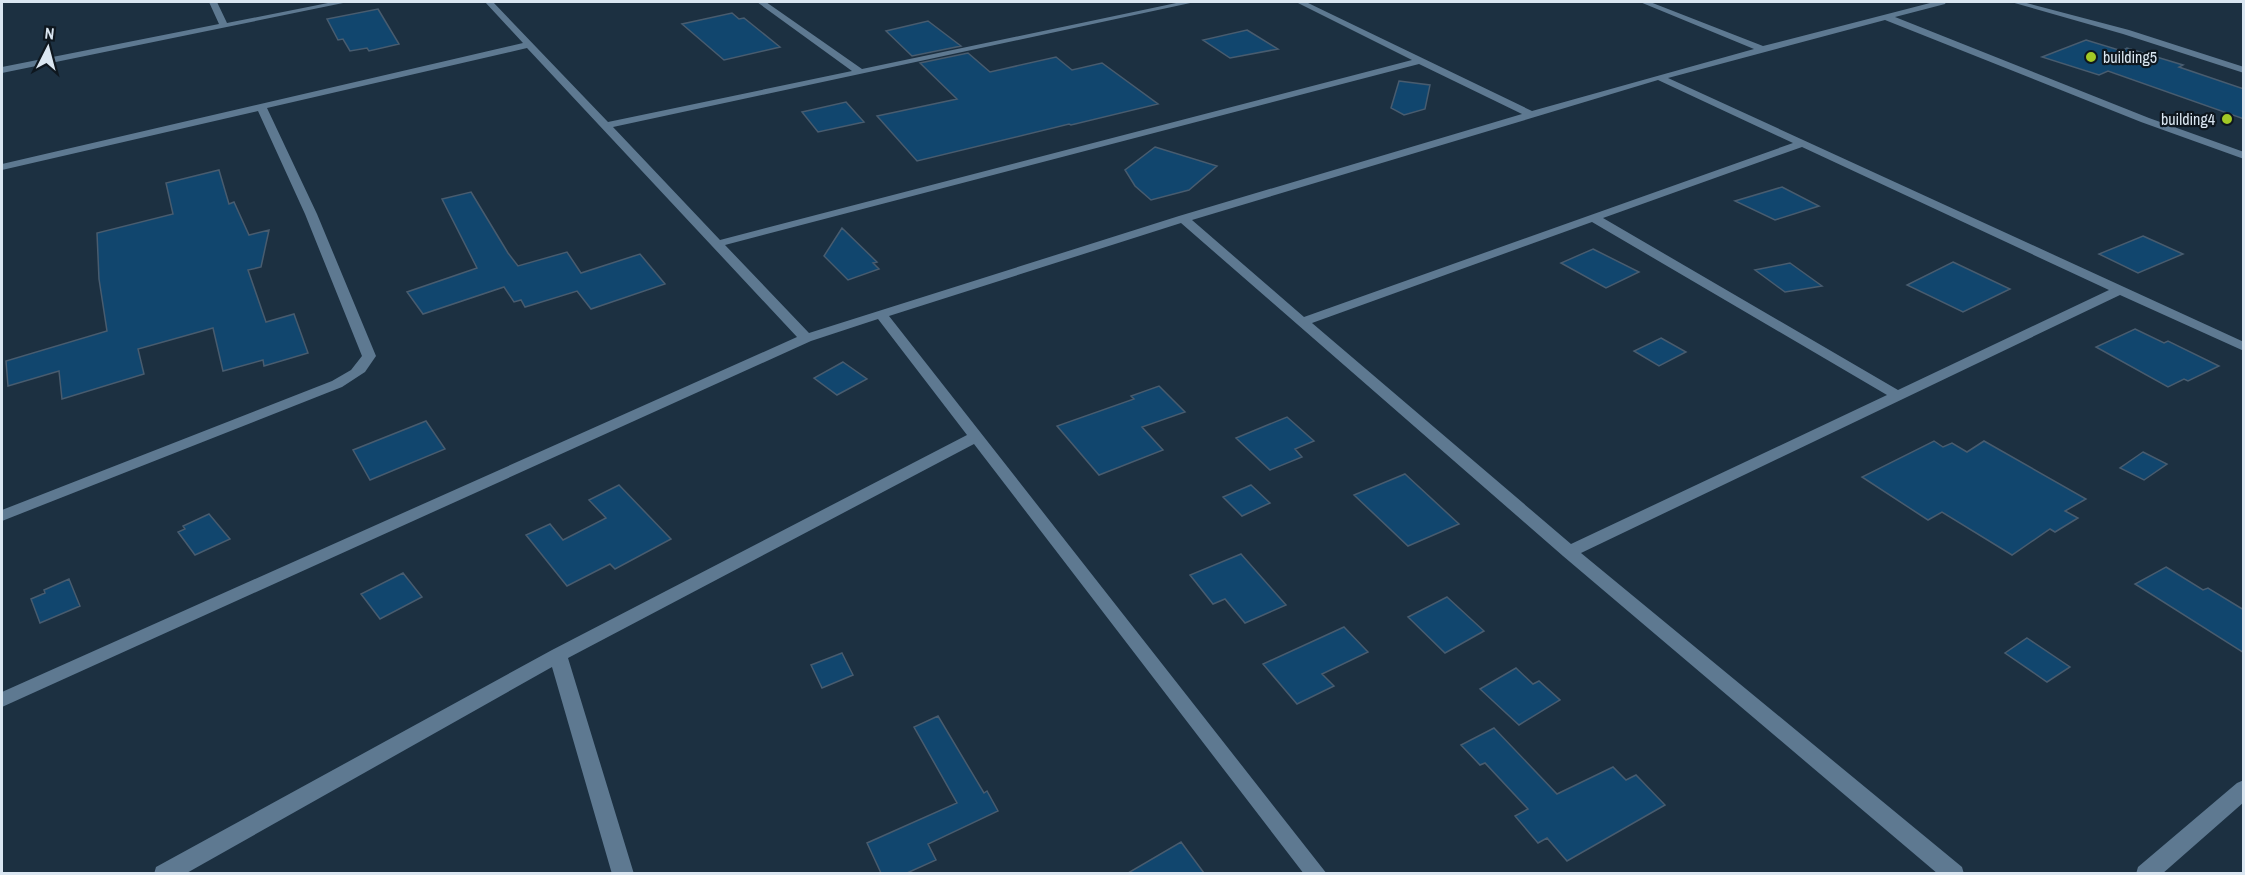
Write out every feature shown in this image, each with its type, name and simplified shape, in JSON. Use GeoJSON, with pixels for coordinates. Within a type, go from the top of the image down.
{"type":"FeatureCollection","features":[{"type":"Feature","properties":{"kind":"street"},"geometry":{"type":"LineString","coordinates":[[213,2],[224,25]]}},
{"type":"Feature","properties":{"kind":"street"},"geometry":{"type":"LineString","coordinates":[[2,70],[344,2]]}},
{"type":"Feature","properties":{"kind":"street"},"geometry":{"type":"LineString","coordinates":[[489,2],[527,45],[806,338]]}},
{"type":"Feature","properties":{"kind":"street"},"geometry":{"type":"LineString","coordinates":[[761,2],[859,71]]}},
{"type":"Feature","properties":{"kind":"street"},"geometry":{"type":"LineString","coordinates":[[604,126],[1191,2]]}},
{"type":"Feature","properties":{"kind":"street"},"geometry":{"type":"LineString","coordinates":[[1300,2],[1531,115]]}},
{"type":"Feature","properties":{"kind":"street"},"geometry":{"type":"LineString","coordinates":[[1644,2],[1764,50]]}},
{"type":"Feature","properties":{"kind":"street"},"geometry":{"type":"LineString","coordinates":[[2,700],[806,338],[1183,219],[1659,77],[1942,2]]}},
{"type":"Feature","properties":{"kind":"street"},"geometry":{"type":"LineString","coordinates":[[2014,2],[2126,32],[2244,70]]}},
{"type":"Feature","properties":{"kind":"street"},"geometry":{"type":"LineString","coordinates":[[1886,17],[2145,120],[2244,156]]}},
{"type":"Feature","properties":{"kind":"street"},"geometry":{"type":"LineString","coordinates":[[2,168],[527,45]]}},
{"type":"Feature","properties":{"kind":"street"},"geometry":{"type":"LineString","coordinates":[[717,244],[1420,61]]}},
{"type":"Feature","properties":{"kind":"street"},"geometry":{"type":"LineString","coordinates":[[1659,77],[2244,347]]}},
{"type":"Feature","properties":{"kind":"street"},"geometry":{"type":"LineString","coordinates":[[2,516],[337,384],[352,376],[367,362],[369,356],[340,281],[262,108]]}},
{"type":"Feature","properties":{"kind":"street"},"geometry":{"type":"LineString","coordinates":[[1302,322],[1802,143]]}},
{"type":"Feature","properties":{"kind":"street"},"geometry":{"type":"LineString","coordinates":[[1594,218],[1897,395]]}},
{"type":"Feature","properties":{"kind":"street"},"geometry":{"type":"LineString","coordinates":[[1183,219],[1569,552],[1954,873]]}},
{"type":"Feature","properties":{"kind":"street"},"geometry":{"type":"LineString","coordinates":[[1569,552],[2119,290]]}},
{"type":"Feature","properties":{"kind":"street"},"geometry":{"type":"LineString","coordinates":[[880,313],[1317,873]]}},
{"type":"Feature","properties":{"kind":"street"},"geometry":{"type":"LineString","coordinates":[[164,873],[558,655],[977,436]]}},
{"type":"Feature","properties":{"kind":"street"},"geometry":{"type":"LineString","coordinates":[[558,655],[623,873]]}},
{"type":"Feature","properties":{"kind":"street"},"geometry":{"type":"LineString","coordinates":[[2146,873],[2244,789]]}},
{"type":"Feature","properties":{"kind":"building"},"geometry":{"type":"Polygon","coordinates":[[[378,9],[399,44],[369,51],[367,48],[350,51],[343,39],[338,40],[327,19],[378,9]]]}},
{"type":"Feature","properties":{"kind":"building"},"geometry":{"type":"Polygon","coordinates":[[[732,13],[739,19],[744,18],[780,47],[724,60],[682,24],[732,13]]]}},
{"type":"Feature","properties":{"kind":"building"},"geometry":{"type":"Polygon","coordinates":[[[928,21],[961,46],[912,56],[886,31],[928,21]]]}},
{"type":"Feature","properties":{"kind":"building"},"geometry":{"type":"Polygon","coordinates":[[[1247,30],[1278,49],[1230,58],[1203,40],[1247,30]]]}},
{"type":"Feature","properties":{"kind":"building"},"geometry":{"type":"Polygon","coordinates":[[[2086,40],[2122,51],[2127,48],[2183,65],[2179,67],[2244,89],[2244,119],[2108,71],[2099,75],[2042,57],[2086,40]]]}},
{"type":"Feature","properties":{"kind":"building"},"geometry":{"type":"Polygon","coordinates":[[[968,53],[990,72],[1056,57],[1072,70],[1102,63],[1158,104],[917,161],[877,116],[957,99],[920,63],[968,53]]]}},
{"type":"Feature","properties":{"kind":"building"},"geometry":{"type":"Polygon","coordinates":[[[1399,81],[1430,85],[1425,109],[1404,115],[1391,108],[1399,81]]]}},
{"type":"Feature","properties":{"kind":"building"},"geometry":{"type":"Polygon","coordinates":[[[846,102],[864,122],[818,132],[802,112],[846,102]]]}},
{"type":"Feature","properties":{"kind":"building"},"geometry":{"type":"Polygon","coordinates":[[[1155,147],[1217,166],[1189,190],[1151,200],[1135,186],[1125,170],[1155,147]]]}},
{"type":"Feature","properties":{"kind":"building"},"geometry":{"type":"Polygon","coordinates":[[[219,170],[229,204],[234,202],[249,235],[269,230],[261,267],[248,270],[266,322],[294,314],[308,353],[264,366],[263,360],[223,371],[213,328],[138,349],[144,374],[62,399],[59,371],[8,386],[6,361],[107,331],[99,279],[97,233],[173,214],[166,183],[219,170]]]}},
{"type":"Feature","properties":{"kind":"building"},"geometry":{"type":"Polygon","coordinates":[[[1782,187],[1819,206],[1775,220],[1735,201],[1782,187]]]}},
{"type":"Feature","properties":{"kind":"building"},"geometry":{"type":"Polygon","coordinates":[[[471,192],[518,266],[567,252],[581,273],[640,254],[665,284],[591,309],[577,291],[525,307],[521,300],[514,302],[504,287],[423,314],[407,292],[477,268],[442,199],[471,192]]]}},
{"type":"Feature","properties":{"kind":"building"},"geometry":{"type":"Polygon","coordinates":[[[842,228],[877,262],[873,263],[879,269],[848,280],[824,256],[842,228]]]}},
{"type":"Feature","properties":{"kind":"building"},"geometry":{"type":"Polygon","coordinates":[[[2143,236],[2183,254],[2138,273],[2099,254],[2143,236]]]}},
{"type":"Feature","properties":{"kind":"building"},"geometry":{"type":"Polygon","coordinates":[[[1593,249],[1639,272],[1606,288],[1561,263],[1593,249]]]}},
{"type":"Feature","properties":{"kind":"building"},"geometry":{"type":"Polygon","coordinates":[[[1953,262],[2010,289],[1963,312],[1907,285],[1953,262]]]}},
{"type":"Feature","properties":{"kind":"building"},"geometry":{"type":"Polygon","coordinates":[[[1790,263],[1822,286],[1785,292],[1755,270],[1790,263]]]}},
{"type":"Feature","properties":{"kind":"building"},"geometry":{"type":"Polygon","coordinates":[[[2135,329],[2164,343],[2168,341],[2219,366],[2188,381],[2184,379],[2168,387],[2096,347],[2135,329]]]}},
{"type":"Feature","properties":{"kind":"building"},"geometry":{"type":"Polygon","coordinates":[[[1661,338],[1686,352],[1659,366],[1634,351],[1661,338]]]}},
{"type":"Feature","properties":{"kind":"building"},"geometry":{"type":"Polygon","coordinates":[[[843,362],[867,379],[837,395],[814,378],[843,362]]]}},
{"type":"Feature","properties":{"kind":"building"},"geometry":{"type":"Polygon","coordinates":[[[1159,386],[1185,412],[1142,427],[1163,450],[1099,475],[1057,426],[1134,399],[1131,396],[1159,386]]]}},
{"type":"Feature","properties":{"kind":"building"},"geometry":{"type":"Polygon","coordinates":[[[1287,417],[1314,441],[1295,449],[1302,457],[1270,470],[1236,438],[1287,417]]]}},
{"type":"Feature","properties":{"kind":"building"},"geometry":{"type":"Polygon","coordinates":[[[426,421],[445,449],[370,480],[353,450],[426,421]]]}},
{"type":"Feature","properties":{"kind":"building"},"geometry":{"type":"Polygon","coordinates":[[[1934,441],[1943,447],[1952,443],[1967,452],[1984,441],[2086,499],[2065,511],[2078,518],[2055,532],[2050,529],[2012,555],[1942,512],[1928,520],[1862,477],[1934,441]]]}},
{"type":"Feature","properties":{"kind":"building"},"geometry":{"type":"Polygon","coordinates":[[[2143,452],[2167,464],[2144,480],[2120,468],[2143,452]]]}},
{"type":"Feature","properties":{"kind":"building"},"geometry":{"type":"Polygon","coordinates":[[[1405,474],[1459,524],[1408,546],[1354,495],[1405,474]]]}},
{"type":"Feature","properties":{"kind":"building"},"geometry":{"type":"Polygon","coordinates":[[[619,485],[671,539],[615,569],[610,564],[567,586],[526,535],[550,524],[563,540],[606,518],[589,500],[619,485]]]}},
{"type":"Feature","properties":{"kind":"building"},"geometry":{"type":"Polygon","coordinates":[[[1251,485],[1270,503],[1242,516],[1223,497],[1251,485]]]}},
{"type":"Feature","properties":{"kind":"building"},"geometry":{"type":"Polygon","coordinates":[[[209,514],[230,539],[195,555],[178,532],[185,529],[183,526],[209,514]]]}},
{"type":"Feature","properties":{"kind":"building"},"geometry":{"type":"Polygon","coordinates":[[[1241,554],[1286,605],[1245,623],[1225,599],[1213,604],[1190,575],[1241,554]]]}},
{"type":"Feature","properties":{"kind":"building"},"geometry":{"type":"Polygon","coordinates":[[[2166,567],[2203,590],[2208,588],[2244,610],[2244,653],[2135,584],[2166,567]]]}},
{"type":"Feature","properties":{"kind":"building"},"geometry":{"type":"Polygon","coordinates":[[[403,573],[422,597],[380,619],[361,594],[403,573]]]}},
{"type":"Feature","properties":{"kind":"building"},"geometry":{"type":"Polygon","coordinates":[[[69,579],[80,606],[40,623],[31,599],[45,593],[44,590],[69,579]]]}},
{"type":"Feature","properties":{"kind":"building"},"geometry":{"type":"Polygon","coordinates":[[[1447,597],[1484,631],[1445,653],[1408,617],[1447,597]]]}},
{"type":"Feature","properties":{"kind":"building"},"geometry":{"type":"Polygon","coordinates":[[[1344,627],[1368,652],[1322,674],[1334,686],[1297,704],[1263,664],[1344,627]]]}},
{"type":"Feature","properties":{"kind":"building"},"geometry":{"type":"Polygon","coordinates":[[[2027,638],[2070,667],[2047,682],[2005,653],[2027,638]]]}},
{"type":"Feature","properties":{"kind":"building"},"geometry":{"type":"Polygon","coordinates":[[[842,653],[853,675],[822,688],[811,665],[842,653]]]}},
{"type":"Feature","properties":{"kind":"building"},"geometry":{"type":"Polygon","coordinates":[[[1516,668],[1533,684],[1539,681],[1560,700],[1519,725],[1480,689],[1516,668]]]}},
{"type":"Feature","properties":{"kind":"building"},"geometry":{"type":"Polygon","coordinates":[[[938,716],[984,793],[987,791],[998,811],[928,844],[936,860],[907,873],[881,873],[867,843],[957,803],[914,727],[938,716]]]}},
{"type":"Feature","properties":{"kind":"building"},"geometry":{"type":"Polygon","coordinates":[[[1494,728],[1557,794],[1613,767],[1626,780],[1636,775],[1665,805],[1567,861],[1547,838],[1538,843],[1515,816],[1528,809],[1485,763],[1480,765],[1461,745],[1494,728]]]}},
{"type":"Feature","properties":{"kind":"building"},"geometry":{"type":"Polygon","coordinates":[[[1181,842],[1204,873],[1128,873],[1181,842]]]}},
{"type":"Feature","properties":{"kind":"place","name":"building5"},"geometry":{"type":"Point","coordinates":[2091,57]}},
{"type":"Feature","properties":{"kind":"place","name":"building4"},"geometry":{"type":"Point","coordinates":[2227,119]}}]}
